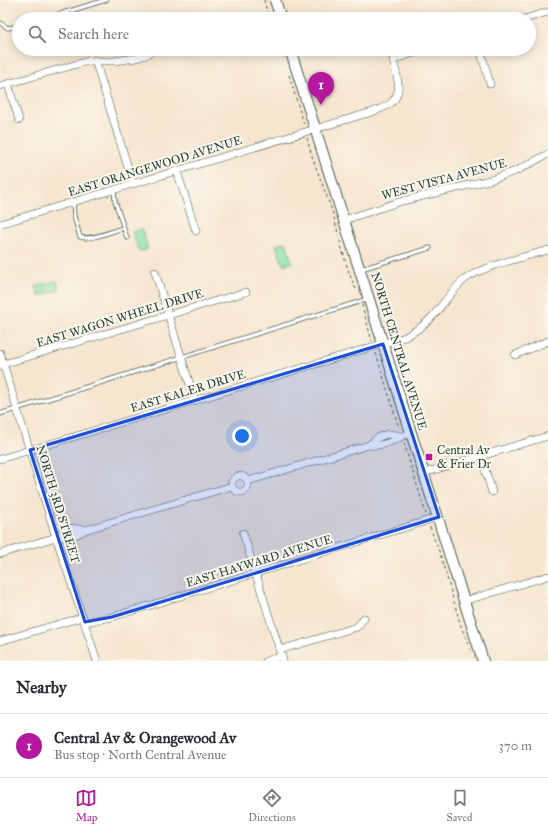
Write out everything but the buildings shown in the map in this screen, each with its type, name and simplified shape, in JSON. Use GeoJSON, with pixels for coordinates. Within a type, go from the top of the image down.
{"type":"FeatureCollection","features":[{"type":"Feature","properties":{"kind":"main road"},"geometry":{"type":"LineString","coordinates":[[276,0],[279,12]]}},
{"type":"Feature","properties":{"kind":"main road","name":"NORTH CENTRAL AVENUE"},"geometry":{"type":"LineString","coordinates":[[292,56],[311,131],[344,220],[360,269],[365,300],[378,346],[406,434],[424,473],[483,661]]}},
{"type":"Feature","properties":{"kind":"street"},"geometry":{"type":"LineString","coordinates":[[536,16],[548,12]]}},
{"type":"Feature","properties":{"kind":"street"},"geometry":{"type":"LineString","coordinates":[[0,86],[79,63],[95,60],[114,61],[143,56]]}},
{"type":"Feature","properties":{"kind":"street","name":"EAST ORANGEWOOD AVENUE"},"geometry":{"type":"LineString","coordinates":[[0,224],[375,111],[391,103],[398,94],[399,84],[393,60],[405,56]]}},
{"type":"Feature","properties":{"kind":"street"},"geometry":{"type":"LineString","coordinates":[[482,56],[490,84]]}},
{"type":"Feature","properties":{"kind":"street"},"geometry":{"type":"LineString","coordinates":[[95,60],[133,184]]}},
{"type":"Feature","properties":{"kind":"street"},"geometry":{"type":"LineString","coordinates":[[8,84],[19,120]]}},
{"type":"Feature","properties":{"kind":"street","name":"WEST VISTA AVENUE"},"geometry":{"type":"LineString","coordinates":[[344,220],[402,201],[490,180],[516,171],[548,154]]}},
{"type":"Feature","properties":{"kind":"street"},"geometry":{"type":"LineString","coordinates":[[177,171],[196,231]]}},
{"type":"Feature","properties":{"kind":"street","name":"EAST KALER DRIVE"},"geometry":{"type":"LineString","coordinates":[[0,459],[405,337],[431,319],[457,287],[469,277],[481,271],[548,250]]}},
{"type":"Feature","properties":{"kind":"street"},"geometry":{"type":"LineString","coordinates":[[155,272],[196,400]]}},
{"type":"Feature","properties":{"kind":"street","name":"EAST WAGON WHEEL DRIVE"},"geometry":{"type":"LineString","coordinates":[[2,365],[246,292]]}},
{"type":"Feature","properties":{"kind":"street"},"geometry":{"type":"LineString","coordinates":[[515,355],[548,341]]}},
{"type":"Feature","properties":{"kind":"street","name":"NORTH 3RD STREET"},"geometry":{"type":"LineString","coordinates":[[0,353],[2,365],[17,408],[56,537],[97,661]]}},
{"type":"Feature","properties":{"kind":"street"},"geometry":{"type":"LineString","coordinates":[[248,481],[369,445],[380,446],[406,434]]}},
{"type":"Feature","properties":{"kind":"street"},"geometry":{"type":"LineString","coordinates":[[424,473],[548,436]]}},
{"type":"Feature","properties":{"kind":"street"},"geometry":{"type":"LineString","coordinates":[[482,456],[492,492]]}},
{"type":"Feature","properties":{"kind":"street"},"geometry":{"type":"LineString","coordinates":[[241,475],[246,477],[248,481],[246,490],[241,492],[237,491],[232,486],[233,479],[236,476],[241,475]]}},
{"type":"Feature","properties":{"kind":"street"},"geometry":{"type":"LineString","coordinates":[[0,554],[56,537],[73,528],[85,530],[232,486]]}},
{"type":"Feature","properties":{"kind":"street","name":"EAST HAYWARD AVENUE"},"geometry":{"type":"LineString","coordinates":[[0,642],[84,619],[112,617],[438,517]]}},
{"type":"Feature","properties":{"kind":"street"},"geometry":{"type":"LineString","coordinates":[[243,533],[281,656]]}},
{"type":"Feature","properties":{"kind":"street"},"geometry":{"type":"LineString","coordinates":[[464,601],[548,576]]}},
{"type":"Feature","properties":{"kind":"street"},"geometry":{"type":"LineString","coordinates":[[266,661],[356,627],[364,618]]}},
{"type":"Feature","properties":{"kind":"lane"},"geometry":{"type":"LineString","coordinates":[[66,12],[106,0]]}},
{"type":"Feature","properties":{"kind":"lane"},"geometry":{"type":"LineString","coordinates":[[0,23],[8,28],[12,27]]}},
{"type":"Feature","properties":{"kind":"lane"},"geometry":{"type":"LineString","coordinates":[[114,190],[115,202],[127,238]]}},
{"type":"Feature","properties":{"kind":"lane"},"geometry":{"type":"LineString","coordinates":[[73,202],[74,216],[80,237],[84,239],[91,238],[123,228]]}},
{"type":"Feature","properties":{"kind":"lane"},"geometry":{"type":"LineString","coordinates":[[360,269],[430,248]]}},
{"type":"Feature","properties":{"kind":"lane"},"geometry":{"type":"LineString","coordinates":[[0,414],[365,300]]}},
{"type":"Feature","properties":{"kind":"path"},"geometry":{"type":"LineString","coordinates":[[264,0],[268,12]]}},
{"type":"Feature","properties":{"kind":"path"},"geometry":{"type":"LineString","coordinates":[[283,56],[285,62]]}},
{"type":"Feature","properties":{"kind":"path"},"geometry":{"type":"LineString","coordinates":[[289,75],[311,131],[311,155],[332,212],[350,273],[365,300],[406,434],[408,454],[472,654]]}},
{"type":"Feature","properties":{"kind":"highlighted area"},"geometry":{"type":"Polygon","coordinates":[[[383,344],[439,517],[112,617],[85,622],[30,450],[383,344]]]}},
{"type":"Feature","properties":{"kind":"green space"},"geometry":{"type":"Polygon","coordinates":[[[142,229],[148,249],[139,252],[132,232],[142,229]]]}},
{"type":"Feature","properties":{"kind":"green space"},"geometry":{"type":"Polygon","coordinates":[[[286,242],[292,262],[283,265],[276,245],[286,242]]]}},
{"type":"Feature","properties":{"kind":"green space"},"geometry":{"type":"Polygon","coordinates":[[[57,281],[59,290],[39,296],[36,286],[57,281]]]}},
{"type":"Feature","properties":{"kind":"place","name":"Central Av & Orangewood Av"},"geometry":{"type":"Point","coordinates":[321,105]}},
{"type":"Feature","properties":{"kind":"place","name":"Central Av & Frier Dr"},"geometry":{"type":"Point","coordinates":[429,457]}}]}
